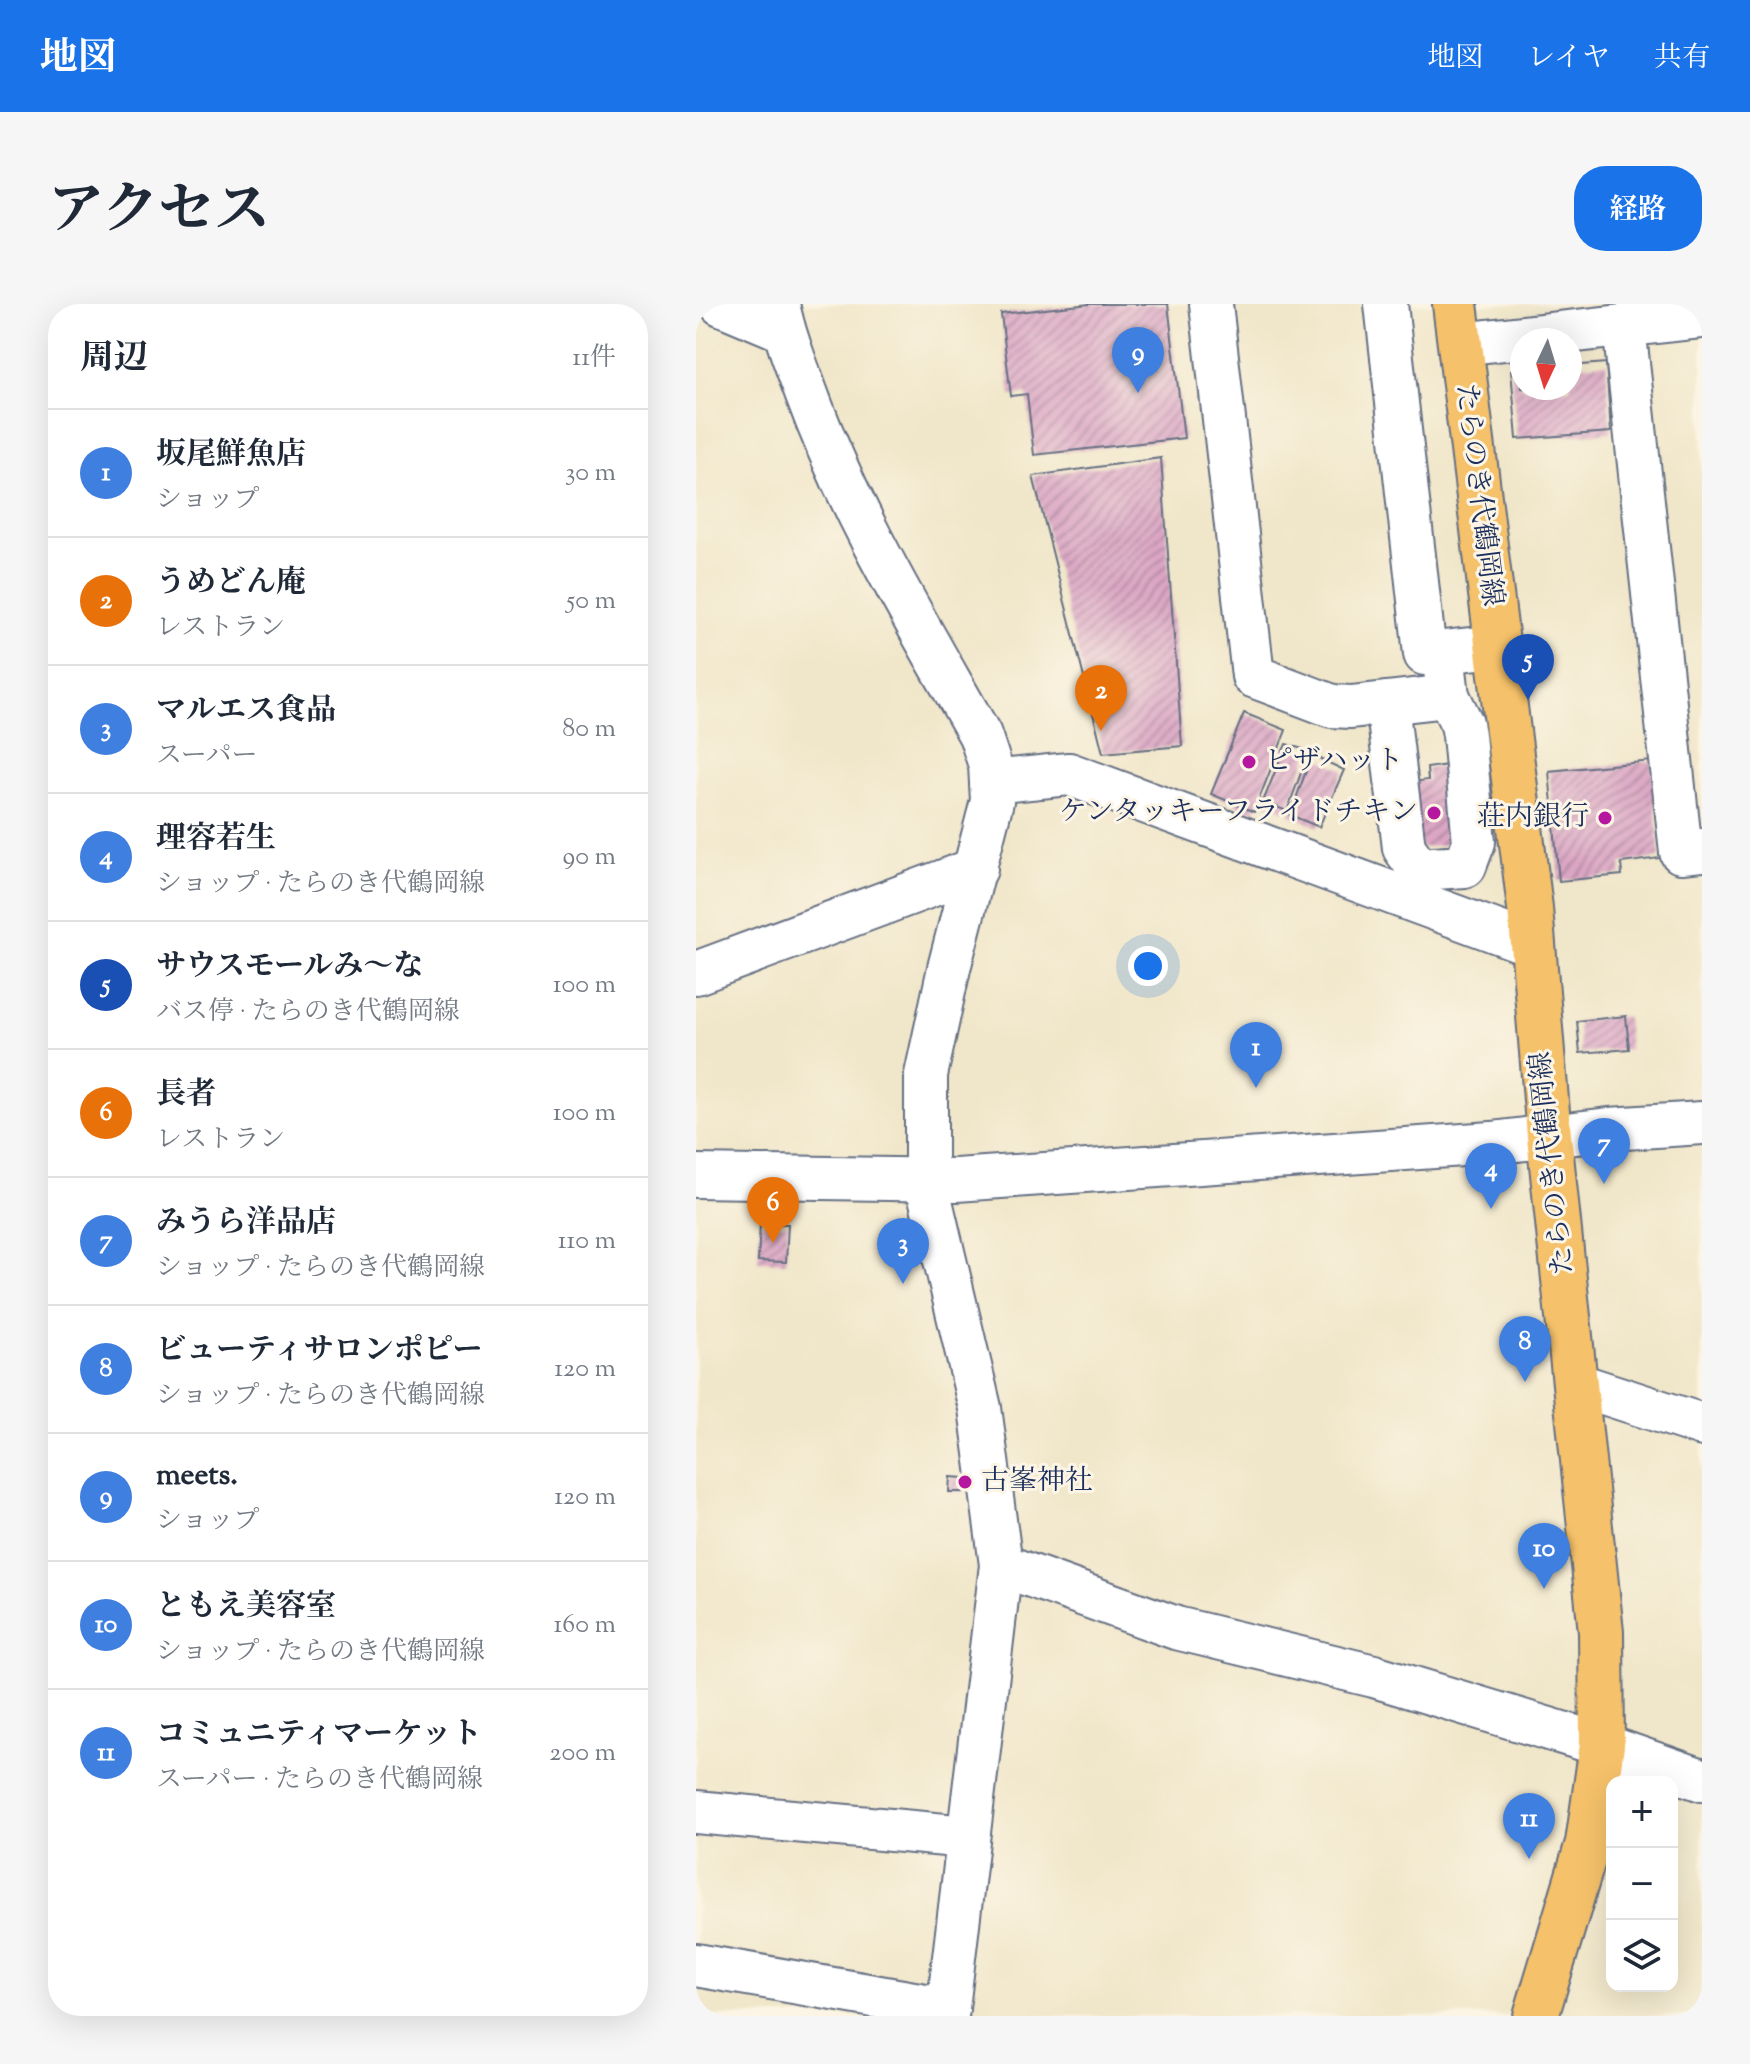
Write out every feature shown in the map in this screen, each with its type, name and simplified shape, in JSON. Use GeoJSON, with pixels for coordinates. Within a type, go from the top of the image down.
{"type":"FeatureCollection","features":[{"type":"Feature","properties":{"kind":"main road","name":"たらのき代鶴岡線"},"geometry":{"type":"LineString","coordinates":[[1457,324],[1533,945],[1549,1136],[1599,1600],[1602,1745],[1588,1843],[1536,2016]]}},
{"type":"Feature","properties":{"kind":"street"},"geometry":{"type":"LineString","coordinates":[[696,1965],[947,2012],[1001,1565],[980,1408],[926,1180],[926,1075],[949,968],[992,801],[990,765],[980,735],[867,535],[820,432],[781,317],[721,304]]}},
{"type":"Feature","properties":{"kind":"street"},"geometry":{"type":"LineString","coordinates":[[1211,304],[1253,676],[1332,706],[1351,707],[1448,696]]}},
{"type":"Feature","properties":{"kind":"street"},"geometry":{"type":"LineString","coordinates":[[1386,304],[1425,654],[1497,646]]}},
{"type":"Feature","properties":{"kind":"street"},"geometry":{"type":"LineString","coordinates":[[1457,324],[1624,326],[1702,317]]}},
{"type":"Feature","properties":{"kind":"street"},"geometry":{"type":"LineString","coordinates":[[1624,326],[1681,852],[1702,850]]}},
{"type":"Feature","properties":{"kind":"street"},"geometry":{"type":"LineString","coordinates":[[1387,703],[1404,848],[1419,869],[1465,866],[1474,842],[1464,735],[1448,696],[1443,652]]}},
{"type":"Feature","properties":{"kind":"street"},"geometry":{"type":"LineString","coordinates":[[991,782],[1069,774],[1533,945]]}},
{"type":"Feature","properties":{"kind":"street"},"geometry":{"type":"LineString","coordinates":[[696,973],[976,869]]}},
{"type":"Feature","properties":{"kind":"street"},"geometry":{"type":"LineString","coordinates":[[696,1176],[926,1180],[1492,1143],[1702,1123]]}},
{"type":"Feature","properties":{"kind":"street"},"geometry":{"type":"LineString","coordinates":[[1576,1384],[1702,1425]]}},
{"type":"Feature","properties":{"kind":"street"},"geometry":{"type":"LineString","coordinates":[[1001,1565],[1176,1628],[1374,1676],[1602,1745],[1702,1780]]}},
{"type":"Feature","properties":{"kind":"street"},"geometry":{"type":"LineString","coordinates":[[696,1812],[967,1837]]}},
{"type":"Feature","properties":{"kind":"building"},"geometry":{"type":"Polygon","coordinates":[[[1090,304],[1168,304],[1184,438],[1034,455],[1027,394],[1011,396],[1001,314],[1090,304]]]}},
{"type":"Feature","properties":{"kind":"building"},"geometry":{"type":"Polygon","coordinates":[[[1606,363],[1611,432],[1517,439],[1514,400],[1582,400],[1582,365],[1606,363]]]}},
{"type":"Feature","properties":{"kind":"building"},"geometry":{"type":"Polygon","coordinates":[[[1161,458],[1182,746],[1103,753],[1033,476],[1161,458]]]}},
{"type":"Feature","properties":{"kind":"building","name":"ピザハット"},"geometry":{"type":"Polygon","coordinates":[[[1244,713],[1286,730],[1254,812],[1211,794],[1244,713]]]}},
{"type":"Feature","properties":{"kind":"building"},"geometry":{"type":"Polygon","coordinates":[[[1286,744],[1309,751],[1287,811],[1263,802],[1286,744]]]}},
{"type":"Feature","properties":{"kind":"building"},"geometry":{"type":"Polygon","coordinates":[[[1312,755],[1344,770],[1319,827],[1290,815],[1312,755]]]}},
{"type":"Feature","properties":{"kind":"building","name":"荘内銀行"},"geometry":{"type":"Polygon","coordinates":[[[1652,761],[1660,858],[1621,863],[1622,875],[1559,881],[1549,771],[1652,761]]]}},
{"type":"Feature","properties":{"kind":"building","name":"ケンタッキーフライドチキン"},"geometry":{"type":"Polygon","coordinates":[[[1447,765],[1456,844],[1420,848],[1412,782],[1428,780],[1427,768],[1447,765]]]}},
{"type":"Feature","properties":{"kind":"building"},"geometry":{"type":"Polygon","coordinates":[[[1626,1016],[1629,1049],[1580,1053],[1577,1021],[1626,1016]]]}},
{"type":"Feature","properties":{"kind":"building"},"geometry":{"type":"Polygon","coordinates":[[[760,1223],[788,1224],[786,1262],[758,1261],[760,1223]]]}},
{"type":"Feature","properties":{"kind":"building"},"geometry":{"type":"Polygon","coordinates":[[[950,1477],[964,1478],[963,1492],[949,1492],[950,1477]]]}},
{"type":"Feature","properties":{"kind":"place","name":"meets."},"geometry":{"type":"Point","coordinates":[1138,393]}},
{"type":"Feature","properties":{"kind":"place","name":"サウスモールみ～な"},"geometry":{"type":"Point","coordinates":[1528,700]}},
{"type":"Feature","properties":{"kind":"place","name":"うめどん庵"},"geometry":{"type":"Point","coordinates":[1101,731]}},
{"type":"Feature","properties":{"kind":"place","name":"ピザハット"},"geometry":{"type":"Point","coordinates":[1249,762]}},
{"type":"Feature","properties":{"kind":"place","name":"ケンタッキーフライドチキン"},"geometry":{"type":"Point","coordinates":[1434,813]}},
{"type":"Feature","properties":{"kind":"place","name":"荘内銀行"},"geometry":{"type":"Point","coordinates":[1605,818]}},
{"type":"Feature","properties":{"kind":"place","name":"坂尾鮮魚店"},"geometry":{"type":"Point","coordinates":[1256,1088]}},
{"type":"Feature","properties":{"kind":"place","name":"みうら洋品店"},"geometry":{"type":"Point","coordinates":[1604,1184]}},
{"type":"Feature","properties":{"kind":"place","name":"理容若生"},"geometry":{"type":"Point","coordinates":[1491,1209]}},
{"type":"Feature","properties":{"kind":"place","name":"長者"},"geometry":{"type":"Point","coordinates":[773,1243]}},
{"type":"Feature","properties":{"kind":"place","name":"マルエス食品"},"geometry":{"type":"Point","coordinates":[903,1284]}},
{"type":"Feature","properties":{"kind":"place","name":"ビューティサロンポピー"},"geometry":{"type":"Point","coordinates":[1525,1382]}},
{"type":"Feature","properties":{"kind":"place","name":"古峯神社"},"geometry":{"type":"Point","coordinates":[965,1482]}},
{"type":"Feature","properties":{"kind":"place","name":"ともえ美容室"},"geometry":{"type":"Point","coordinates":[1544,1589]}},
{"type":"Feature","properties":{"kind":"place","name":"コミュニティマーケット"},"geometry":{"type":"Point","coordinates":[1529,1859]}}]}
